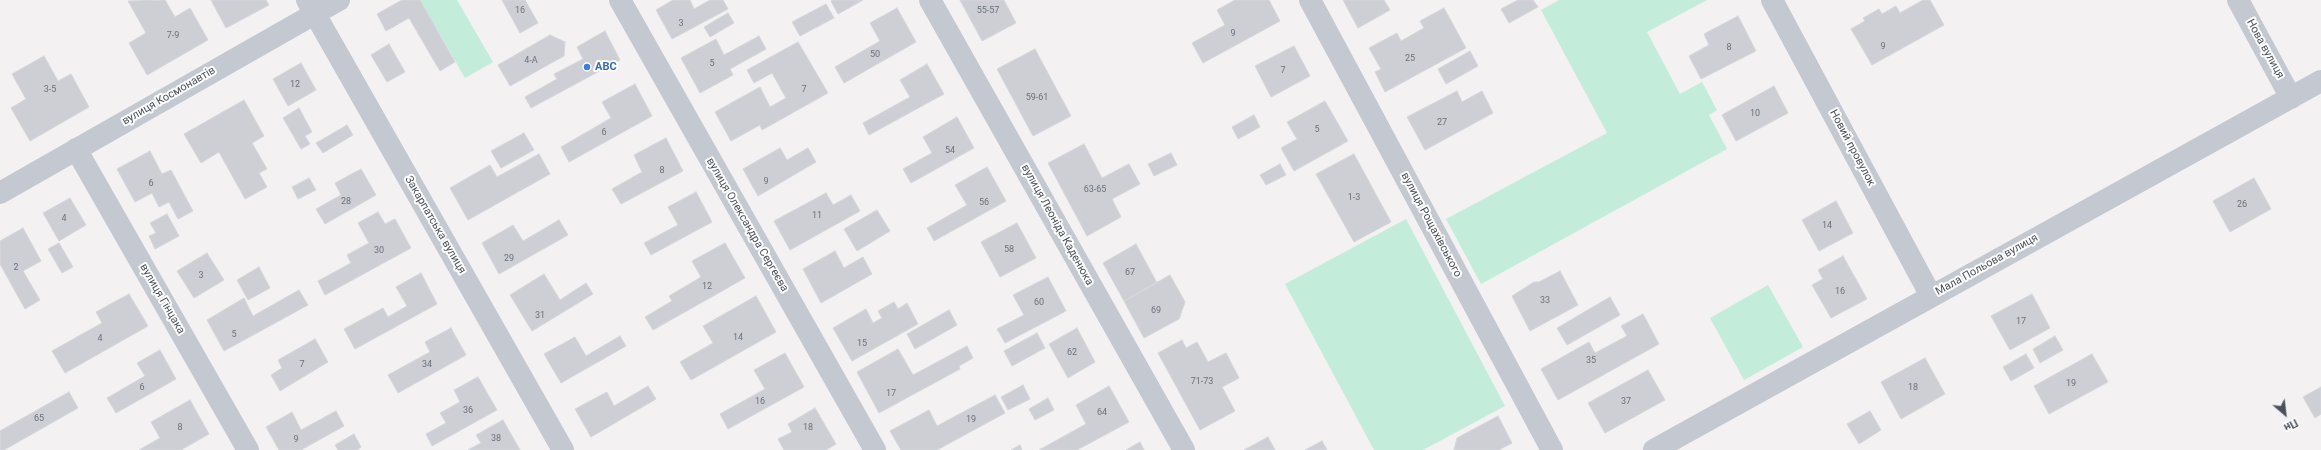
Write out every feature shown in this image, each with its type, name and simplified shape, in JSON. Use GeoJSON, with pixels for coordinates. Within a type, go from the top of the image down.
{"type":"FeatureCollection","features":[{"type":"Feature","properties":{"kind":"street","name":"вулиця Космонавтів"},"geometry":{"type":"LineString","coordinates":[[0,193],[76,149],[311,7],[339,0]]}},
{"type":"Feature","properties":{"kind":"street","name":"вулиця Олександра Сергеєва"},"geometry":{"type":"LineString","coordinates":[[620,0],[875,450]]}},
{"type":"Feature","properties":{"kind":"street","name":"вулиця Леоніда Каденюка"},"geometry":{"type":"LineString","coordinates":[[930,0],[1184,450]]}},
{"type":"Feature","properties":{"kind":"street","name":"вулиця Рощахівського"},"geometry":{"type":"LineString","coordinates":[[1310,0],[1552,450]]}},
{"type":"Feature","properties":{"kind":"street","name":"Новий провулок"},"geometry":{"type":"LineString","coordinates":[[1772,0],[1931,296]]}},
{"type":"Feature","properties":{"kind":"street","name":"Нова вулиця"},"geometry":{"type":"LineString","coordinates":[[2238,0],[2291,98]]}},
{"type":"Feature","properties":{"kind":"street","name":"Закарпатська вулиця"},"geometry":{"type":"LineString","coordinates":[[311,7],[563,450]]}},
{"type":"Feature","properties":{"kind":"street","name":"Мала Польова вулиця"},"geometry":{"type":"LineString","coordinates":[[1654,450],[2321,82]]}},
{"type":"Feature","properties":{"kind":"street","name":"вулиця Гінцака"},"geometry":{"type":"LineString","coordinates":[[76,149],[248,450]]}},
{"type":"Feature","properties":{"kind":"green space"},"geometry":{"type":"Polygon","coordinates":[[[420,0],[457,0],[493,62],[465,78],[420,0]]]}},
{"type":"Feature","properties":{"kind":"green space"},"geometry":{"type":"Polygon","coordinates":[[[1559,0],[1707,0],[1647,32],[1680,94],[1702,82],[1717,110],[1709,115],[1727,149],[1481,284],[1446,219],[1607,133],[1541,10],[1559,0]]]}},
{"type":"Feature","properties":{"kind":"green space"},"geometry":{"type":"Polygon","coordinates":[[[1406,219],[1505,406],[1423,450],[1374,450],[1285,284],[1406,219]]]}},
{"type":"Feature","properties":{"kind":"green space"},"geometry":{"type":"Polygon","coordinates":[[[1768,285],[1803,347],[1744,380],[1710,318],[1768,285]]]}},
{"type":"Feature","properties":{"kind":"building"},"geometry":{"type":"Polygon","coordinates":[[[165,0],[175,17],[190,8],[208,40],[147,75],[129,43],[146,33],[128,1],[165,0]]]}},
{"type":"Feature","properties":{"kind":"building"},"geometry":{"type":"Polygon","coordinates":[[[211,0],[266,0],[269,5],[226,28],[211,0]]]}},
{"type":"Feature","properties":{"kind":"building"},"geometry":{"type":"Polygon","coordinates":[[[402,0],[420,0],[455,62],[440,71],[409,18],[386,31],[377,14],[402,0]]]}},
{"type":"Feature","properties":{"kind":"building"},"geometry":{"type":"Polygon","coordinates":[[[502,0],[525,0],[538,23],[520,33],[502,0]]]}},
{"type":"Feature","properties":{"kind":"building"},"geometry":{"type":"Polygon","coordinates":[[[673,0],[690,0],[694,9],[710,0],[723,0],[728,9],[672,39],[656,10],[673,0]]]}},
{"type":"Feature","properties":{"kind":"building"},"geometry":{"type":"Polygon","coordinates":[[[863,0],[838,14],[831,1],[863,0]]]}},
{"type":"Feature","properties":{"kind":"building"},"geometry":{"type":"Polygon","coordinates":[[[960,0],[1004,0],[1016,23],[982,41],[960,0]]]}},
{"type":"Feature","properties":{"kind":"building"},"geometry":{"type":"Polygon","coordinates":[[[1235,0],[1269,0],[1280,21],[1203,63],[1192,43],[1225,25],[1217,10],[1235,0]]]}},
{"type":"Feature","properties":{"kind":"building"},"geometry":{"type":"Polygon","coordinates":[[[1343,0],[1384,0],[1390,10],[1358,28],[1343,0]]]}},
{"type":"Feature","properties":{"kind":"building"},"geometry":{"type":"Polygon","coordinates":[[[1518,0],[1533,0],[1538,7],[1509,23],[1501,9],[1518,0]]]}},
{"type":"Feature","properties":{"kind":"building"},"geometry":{"type":"Polygon","coordinates":[[[1923,0],[1930,0],[1944,25],[1872,65],[1851,29],[1865,21],[1863,18],[1879,9],[1882,14],[1896,6],[1900,13],[1923,0]]]}},
{"type":"Feature","properties":{"kind":"building"},"geometry":{"type":"Polygon","coordinates":[[[826,4],[834,18],[800,36],[792,22],[826,4]]]}},
{"type":"Feature","properties":{"kind":"building"},"geometry":{"type":"Polygon","coordinates":[[[897,8],[916,42],[844,83],[835,67],[880,41],[870,23],[897,8]]]}},
{"type":"Feature","properties":{"kind":"building"},"geometry":{"type":"Polygon","coordinates":[[[1444,8],[1466,48],[1385,92],[1375,72],[1381,69],[1369,48],[1397,33],[1401,41],[1424,28],[1420,21],[1444,8]]]}},
{"type":"Feature","properties":{"kind":"building"},"geometry":{"type":"Polygon","coordinates":[[[728,13],[734,23],[710,37],[704,27],[728,13]]]}},
{"type":"Feature","properties":{"kind":"building"},"geometry":{"type":"Polygon","coordinates":[[[1738,16],[1756,51],[1701,79],[1689,56],[1709,45],[1704,34],[1738,16]]]}},
{"type":"Feature","properties":{"kind":"building","name":"ABC"},"geometry":{"type":"Polygon","coordinates":[[[605,31],[620,60],[531,108],[525,97],[557,79],[554,74],[583,59],[577,47],[605,31]]]}},
{"type":"Feature","properties":{"kind":"building"},"geometry":{"type":"Polygon","coordinates":[[[550,35],[565,42],[564,56],[510,86],[498,65],[550,35]]]}},
{"type":"Feature","properties":{"kind":"building"},"geometry":{"type":"Polygon","coordinates":[[[759,36],[766,49],[730,69],[733,75],[700,93],[681,58],[716,39],[724,55],[759,36]]]}},
{"type":"Feature","properties":{"kind":"building"},"geometry":{"type":"Polygon","coordinates":[[[798,42],[828,93],[762,130],[760,125],[731,141],[715,112],[760,87],[770,107],[786,98],[772,73],[754,83],[747,70],[798,42]]]}},
{"type":"Feature","properties":{"kind":"building"},"geometry":{"type":"Polygon","coordinates":[[[389,44],[405,72],[387,82],[371,55],[389,44]]]}},
{"type":"Feature","properties":{"kind":"building"},"geometry":{"type":"Polygon","coordinates":[[[1294,46],[1310,76],[1271,97],[1255,66],[1294,46]]]}},
{"type":"Feature","properties":{"kind":"building"},"geometry":{"type":"Polygon","coordinates":[[[1035,49],[1071,116],[1033,136],[997,69],[1035,49]]]}},
{"type":"Feature","properties":{"kind":"building"},"geometry":{"type":"Polygon","coordinates":[[[1470,51],[1478,66],[1446,84],[1438,69],[1470,51]]]}},
{"type":"Feature","properties":{"kind":"building"},"geometry":{"type":"Polygon","coordinates":[[[44,56],[58,81],[71,74],[89,107],[30,141],[11,108],[26,99],[12,74],[44,56]]]}},
{"type":"Feature","properties":{"kind":"building"},"geometry":{"type":"Polygon","coordinates":[[[301,63],[316,90],[288,106],[273,79],[301,63]]]}},
{"type":"Feature","properties":{"kind":"building"},"geometry":{"type":"Polygon","coordinates":[[[927,64],[944,94],[869,135],[863,123],[910,97],[900,80],[927,64]]]}},
{"type":"Feature","properties":{"kind":"building"},"geometry":{"type":"Polygon","coordinates":[[[635,84],[652,116],[569,162],[561,147],[611,118],[602,102],[635,84]]]}},
{"type":"Feature","properties":{"kind":"building"},"geometry":{"type":"Polygon","coordinates":[[[1774,86],[1788,113],[1736,141],[1722,115],[1774,86]]]}},
{"type":"Feature","properties":{"kind":"building"},"geometry":{"type":"Polygon","coordinates":[[[1457,91],[1462,102],[1482,91],[1493,113],[1425,150],[1407,117],[1457,91]]]}},
{"type":"Feature","properties":{"kind":"building"},"geometry":{"type":"Polygon","coordinates":[[[244,100],[264,136],[252,143],[267,169],[259,173],[267,187],[245,199],[219,152],[201,163],[184,134],[244,100]]]}},
{"type":"Feature","properties":{"kind":"building"},"geometry":{"type":"Polygon","coordinates":[[[1325,101],[1348,141],[1294,171],[1281,148],[1297,139],[1287,122],[1325,101]]]}},
{"type":"Feature","properties":{"kind":"building"},"geometry":{"type":"Polygon","coordinates":[[[299,108],[312,132],[305,136],[310,144],[301,149],[283,118],[299,108]]]}},
{"type":"Feature","properties":{"kind":"building"},"geometry":{"type":"Polygon","coordinates":[[[1254,115],[1260,127],[1238,139],[1232,127],[1254,115]]]}},
{"type":"Feature","properties":{"kind":"building"},"geometry":{"type":"Polygon","coordinates":[[[957,117],[974,148],[911,183],[903,169],[932,153],[923,137],[957,117]]]}},
{"type":"Feature","properties":{"kind":"building"},"geometry":{"type":"Polygon","coordinates":[[[347,125],[353,135],[323,153],[316,143],[347,125]]]}},
{"type":"Feature","properties":{"kind":"building"},"geometry":{"type":"Polygon","coordinates":[[[524,133],[534,150],[501,168],[491,151],[524,133]]]}},
{"type":"Feature","properties":{"kind":"building"},"geometry":{"type":"Polygon","coordinates":[[[666,138],[683,171],[621,204],[612,189],[642,172],[634,155],[666,138]]]}},
{"type":"Feature","properties":{"kind":"building"},"geometry":{"type":"Polygon","coordinates":[[[1084,144],[1102,178],[1129,164],[1140,184],[1112,199],[1121,217],[1087,236],[1048,163],[1084,144]]]}},
{"type":"Feature","properties":{"kind":"building"},"geometry":{"type":"Polygon","coordinates":[[[780,148],[787,160],[808,148],[816,162],[758,196],[743,169],[780,148]]]}},
{"type":"Feature","properties":{"kind":"building"},"geometry":{"type":"Polygon","coordinates":[[[150,151],[162,174],[171,170],[193,211],[178,219],[169,202],[159,207],[152,193],[135,202],[117,169],[150,151]]]}},
{"type":"Feature","properties":{"kind":"building"},"geometry":{"type":"Polygon","coordinates":[[[1171,153],[1177,165],[1154,176],[1148,164],[1171,153]]]}},
{"type":"Feature","properties":{"kind":"building"},"geometry":{"type":"Polygon","coordinates":[[[539,154],[550,174],[468,220],[450,188],[490,165],[497,177],[539,154]]]}},
{"type":"Feature","properties":{"kind":"building"},"geometry":{"type":"Polygon","coordinates":[[[1354,154],[1391,222],[1354,242],[1316,174],[1354,154]]]}},
{"type":"Feature","properties":{"kind":"building"},"geometry":{"type":"Polygon","coordinates":[[[1280,164],[1286,175],[1266,185],[1260,175],[1280,164]]]}},
{"type":"Feature","properties":{"kind":"building"},"geometry":{"type":"Polygon","coordinates":[[[987,167],[1006,201],[934,241],[927,228],[967,205],[955,185],[987,167]]]}},
{"type":"Feature","properties":{"kind":"building"},"geometry":{"type":"Polygon","coordinates":[[[361,169],[376,195],[325,224],[316,209],[341,195],[335,183],[361,169]]]}},
{"type":"Feature","properties":{"kind":"building"},"geometry":{"type":"Polygon","coordinates":[[[309,178],[316,190],[298,199],[292,187],[309,178]]]}},
{"type":"Feature","properties":{"kind":"building"},"geometry":{"type":"Polygon","coordinates":[[[2254,178],[2271,209],[2230,232],[2213,201],[2254,178]]]}},
{"type":"Feature","properties":{"kind":"building"},"geometry":{"type":"Polygon","coordinates":[[[696,192],[712,222],[651,255],[644,243],[678,225],[668,207],[696,192]]]}},
{"type":"Feature","properties":{"kind":"building"},"geometry":{"type":"Polygon","coordinates":[[[826,193],[833,205],[851,195],[860,211],[790,250],[774,221],[826,193]]]}},
{"type":"Feature","properties":{"kind":"building"},"geometry":{"type":"Polygon","coordinates":[[[70,198],[86,225],[59,241],[43,213],[70,198]]]}},
{"type":"Feature","properties":{"kind":"building"},"geometry":{"type":"Polygon","coordinates":[[[1836,201],[1853,233],[1819,251],[1802,220],[1836,201]]]}},
{"type":"Feature","properties":{"kind":"building"},"geometry":{"type":"Polygon","coordinates":[[[877,210],[890,231],[857,251],[844,229],[877,210]]]}},
{"type":"Feature","properties":{"kind":"building"},"geometry":{"type":"Polygon","coordinates":[[[378,212],[385,224],[395,219],[411,248],[325,295],[318,281],[351,263],[347,255],[369,243],[358,223],[378,212]]]}},
{"type":"Feature","properties":{"kind":"building"},"geometry":{"type":"Polygon","coordinates":[[[167,214],[179,236],[155,249],[149,236],[156,233],[150,223],[167,214]]]}},
{"type":"Feature","properties":{"kind":"building"},"geometry":{"type":"Polygon","coordinates":[[[559,220],[568,235],[499,274],[482,243],[513,225],[523,241],[559,220]]]}},
{"type":"Feature","properties":{"kind":"building"},"geometry":{"type":"Polygon","coordinates":[[[1017,223],[1036,258],[1000,277],[981,242],[1017,223]]]}},
{"type":"Feature","properties":{"kind":"building"},"geometry":{"type":"Polygon","coordinates":[[[23,228],[41,261],[23,271],[40,300],[25,309],[0,264],[0,241],[23,228]]]}},
{"type":"Feature","properties":{"kind":"building"},"geometry":{"type":"Polygon","coordinates":[[[59,243],[73,267],[62,273],[48,249],[59,243]]]}},
{"type":"Feature","properties":{"kind":"building"},"geometry":{"type":"Polygon","coordinates":[[[725,243],[745,278],[653,330],[645,317],[672,301],[669,296],[701,277],[692,261],[725,243]]]}},
{"type":"Feature","properties":{"kind":"building"},"geometry":{"type":"Polygon","coordinates":[[[1136,244],[1157,283],[1124,301],[1103,263],[1136,244]]]}},
{"type":"Feature","properties":{"kind":"building"},"geometry":{"type":"Polygon","coordinates":[[[835,251],[844,268],[863,257],[872,274],[821,303],[803,269],[835,251]]]}},
{"type":"Feature","properties":{"kind":"building"},"geometry":{"type":"Polygon","coordinates":[[[207,253],[224,280],[194,298],[177,271],[207,253]]]}},
{"type":"Feature","properties":{"kind":"building"},"geometry":{"type":"Polygon","coordinates":[[[1843,256],[1867,299],[1831,318],[1812,285],[1823,279],[1818,270],[1843,256]]]}},
{"type":"Feature","properties":{"kind":"building"},"geometry":{"type":"Polygon","coordinates":[[[259,267],[270,288],[248,300],[237,280],[259,267]]]}},
{"type":"Feature","properties":{"kind":"building"},"geometry":{"type":"Polygon","coordinates":[[[1560,271],[1578,305],[1530,331],[1512,296],[1534,282],[1539,282],[1560,271]]]}},
{"type":"Feature","properties":{"kind":"building"},"geometry":{"type":"Polygon","coordinates":[[[421,273],[437,304],[355,349],[344,329],[383,308],[388,317],[407,306],[396,287],[421,273]]]}},
{"type":"Feature","properties":{"kind":"building"},"geometry":{"type":"Polygon","coordinates":[[[544,274],[560,300],[586,283],[593,294],[532,331],[510,295],[544,274]]]}},
{"type":"Feature","properties":{"kind":"building"},"geometry":{"type":"Polygon","coordinates":[[[1170,275],[1185,302],[1179,319],[1144,338],[1124,301],[1170,275]]]}},
{"type":"Feature","properties":{"kind":"building"},"geometry":{"type":"Polygon","coordinates":[[[1048,277],[1066,311],[1005,343],[997,329],[1024,315],[1013,295],[1048,277]]]}},
{"type":"Feature","properties":{"kind":"building"},"geometry":{"type":"Polygon","coordinates":[[[299,290],[308,305],[224,351],[207,320],[244,298],[253,316],[299,290]]]}},
{"type":"Feature","properties":{"kind":"building"},"geometry":{"type":"Polygon","coordinates":[[[129,294],[148,326],[65,373],[52,351],[102,323],[96,312],[129,294]]]}},
{"type":"Feature","properties":{"kind":"building"},"geometry":{"type":"Polygon","coordinates":[[[2032,294],[2050,328],[2010,350],[1991,316],[2032,294]]]}},
{"type":"Feature","properties":{"kind":"building"},"geometry":{"type":"Polygon","coordinates":[[[756,296],[776,332],[691,380],[680,362],[713,343],[703,326],[756,296]]]}},
{"type":"Feature","properties":{"kind":"building"},"geometry":{"type":"Polygon","coordinates":[[[1610,297],[1620,315],[1567,345],[1557,328],[1610,297]]]}},
{"type":"Feature","properties":{"kind":"building"},"geometry":{"type":"Polygon","coordinates":[[[894,302],[898,309],[907,303],[918,324],[852,361],[833,328],[866,309],[873,323],[882,318],[878,311],[894,302]]]}},
{"type":"Feature","properties":{"kind":"building"},"geometry":{"type":"Polygon","coordinates":[[[949,310],[957,325],[915,349],[907,334],[949,310]]]}},
{"type":"Feature","properties":{"kind":"building"},"geometry":{"type":"Polygon","coordinates":[[[1643,314],[1659,344],[1558,400],[1541,369],[1589,342],[1595,353],[1627,336],[1621,326],[1643,314]]]}},
{"type":"Feature","properties":{"kind":"building"},"geometry":{"type":"Polygon","coordinates":[[[451,328],[466,355],[398,393],[388,375],[430,352],[425,342],[451,328]]]}},
{"type":"Feature","properties":{"kind":"building"},"geometry":{"type":"Polygon","coordinates":[[[1077,328],[1095,362],[1068,378],[1049,344],[1077,328]]]}},
{"type":"Feature","properties":{"kind":"building"},"geometry":{"type":"Polygon","coordinates":[[[1037,333],[1045,348],[1012,366],[1004,351],[1037,333]]]}},
{"type":"Feature","properties":{"kind":"building"},"geometry":{"type":"Polygon","coordinates":[[[620,336],[626,346],[561,383],[544,354],[575,337],[586,356],[620,336]]]}},
{"type":"Feature","properties":{"kind":"building"},"geometry":{"type":"Polygon","coordinates":[[[2055,336],[2063,350],[2040,363],[2033,349],[2055,336]]]}},
{"type":"Feature","properties":{"kind":"building"},"geometry":{"type":"Polygon","coordinates":[[[315,339],[328,362],[280,391],[271,375],[282,368],[278,360],[315,339]]]}},
{"type":"Feature","properties":{"kind":"building"},"geometry":{"type":"Polygon","coordinates":[[[1182,340],[1186,348],[1197,342],[1208,362],[1226,353],[1239,378],[1222,387],[1235,411],[1200,430],[1158,353],[1182,340]]]}},
{"type":"Feature","properties":{"kind":"building"},"geometry":{"type":"Polygon","coordinates":[[[967,346],[973,358],[959,366],[960,369],[879,413],[857,372],[898,349],[913,375],[967,346]]]}},
{"type":"Feature","properties":{"kind":"building"},"geometry":{"type":"Polygon","coordinates":[[[160,350],[176,379],[116,413],[107,398],[145,376],[137,363],[160,350]]]}},
{"type":"Feature","properties":{"kind":"building"},"geometry":{"type":"Polygon","coordinates":[[[785,353],[804,387],[728,429],[720,414],[765,389],[754,370],[785,353]]]}},
{"type":"Feature","properties":{"kind":"building"},"geometry":{"type":"Polygon","coordinates":[[[2026,354],[2034,368],[2011,381],[2003,367],[2026,354]]]}},
{"type":"Feature","properties":{"kind":"building"},"geometry":{"type":"Polygon","coordinates":[[[2092,354],[2108,382],[2049,414],[2034,386],[2092,354]]]}},
{"type":"Feature","properties":{"kind":"building"},"geometry":{"type":"Polygon","coordinates":[[[1925,358],[1945,394],[1901,419],[1881,382],[1925,358]]]}},
{"type":"Feature","properties":{"kind":"building"},"geometry":{"type":"Polygon","coordinates":[[[1648,370],[1665,400],[1605,433],[1588,403],[1648,370]]]}},
{"type":"Feature","properties":{"kind":"building"},"geometry":{"type":"Polygon","coordinates":[[[478,377],[497,410],[432,446],[426,434],[446,423],[440,413],[460,402],[454,390],[478,377]]]}},
{"type":"Feature","properties":{"kind":"building"},"geometry":{"type":"Polygon","coordinates":[[[1023,385],[1030,399],[1008,410],[1001,397],[1023,385]]]}},
{"type":"Feature","properties":{"kind":"building"},"geometry":{"type":"Polygon","coordinates":[[[648,386],[656,399],[591,437],[575,409],[607,392],[614,406],[648,386]]]}},
{"type":"Feature","properties":{"kind":"building"},"geometry":{"type":"Polygon","coordinates":[[[1109,386],[1129,422],[1077,450],[1039,450],[1086,424],[1076,405],[1109,386]]]}},
{"type":"Feature","properties":{"kind":"building"},"geometry":{"type":"Polygon","coordinates":[[[2321,387],[2321,414],[2315,418],[2303,397],[2321,387]]]}},
{"type":"Feature","properties":{"kind":"building"},"geometry":{"type":"Polygon","coordinates":[[[69,392],[78,408],[4,450],[0,450],[0,431],[69,392]]]}},
{"type":"Feature","properties":{"kind":"building"},"geometry":{"type":"Polygon","coordinates":[[[995,395],[1005,413],[937,450],[901,450],[890,431],[929,410],[937,426],[995,395]]]}},
{"type":"Feature","properties":{"kind":"building"},"geometry":{"type":"Polygon","coordinates":[[[1048,398],[1054,410],[1035,420],[1029,409],[1048,398]]]}},
{"type":"Feature","properties":{"kind":"building"},"geometry":{"type":"Polygon","coordinates":[[[190,400],[209,434],[181,450],[139,450],[160,438],[151,422],[190,400]]]}},
{"type":"Feature","properties":{"kind":"building"},"geometry":{"type":"Polygon","coordinates":[[[815,408],[836,444],[826,450],[784,450],[778,439],[792,432],[788,424],[815,408]]]}},
{"type":"Feature","properties":{"kind":"building"},"geometry":{"type":"Polygon","coordinates":[[[336,411],[344,426],[301,450],[279,450],[266,427],[292,412],[301,430],[336,411]]]}},
{"type":"Feature","properties":{"kind":"building"},"geometry":{"type":"Polygon","coordinates":[[[1870,411],[1881,430],[1859,444],[1847,424],[1870,411]]]}},
{"type":"Feature","properties":{"kind":"building"},"geometry":{"type":"Polygon","coordinates":[[[1498,416],[1512,443],[1499,450],[1454,450],[1457,438],[1498,416]]]}},
{"type":"Feature","properties":{"kind":"building"},"geometry":{"type":"Polygon","coordinates":[[[503,420],[520,450],[468,450],[481,443],[476,435],[503,420]]]}},
{"type":"Feature","properties":{"kind":"building"},"geometry":{"type":"Polygon","coordinates":[[[354,434],[361,447],[357,450],[338,450],[335,445],[354,434]]]}},
{"type":"Feature","properties":{"kind":"building"},"geometry":{"type":"Polygon","coordinates":[[[1268,437],[1275,450],[1244,450],[1268,437]]]}},
{"type":"Feature","properties":{"kind":"building"},"geometry":{"type":"Polygon","coordinates":[[[1322,441],[1327,450],[1305,450],[1322,441]]]}},
{"type":"Feature","properties":{"kind":"building"},"geometry":{"type":"Polygon","coordinates":[[[1140,442],[1144,450],[1126,450],[1140,442]]]}},
{"type":"Feature","properties":{"kind":"building"},"geometry":{"type":"Polygon","coordinates":[[[1020,445],[1022,450],[1011,450],[1020,445]]]}},
{"type":"Feature","properties":{"kind":"place","name":"ABC"},"geometry":{"type":"Point","coordinates":[587,67]}}]}
